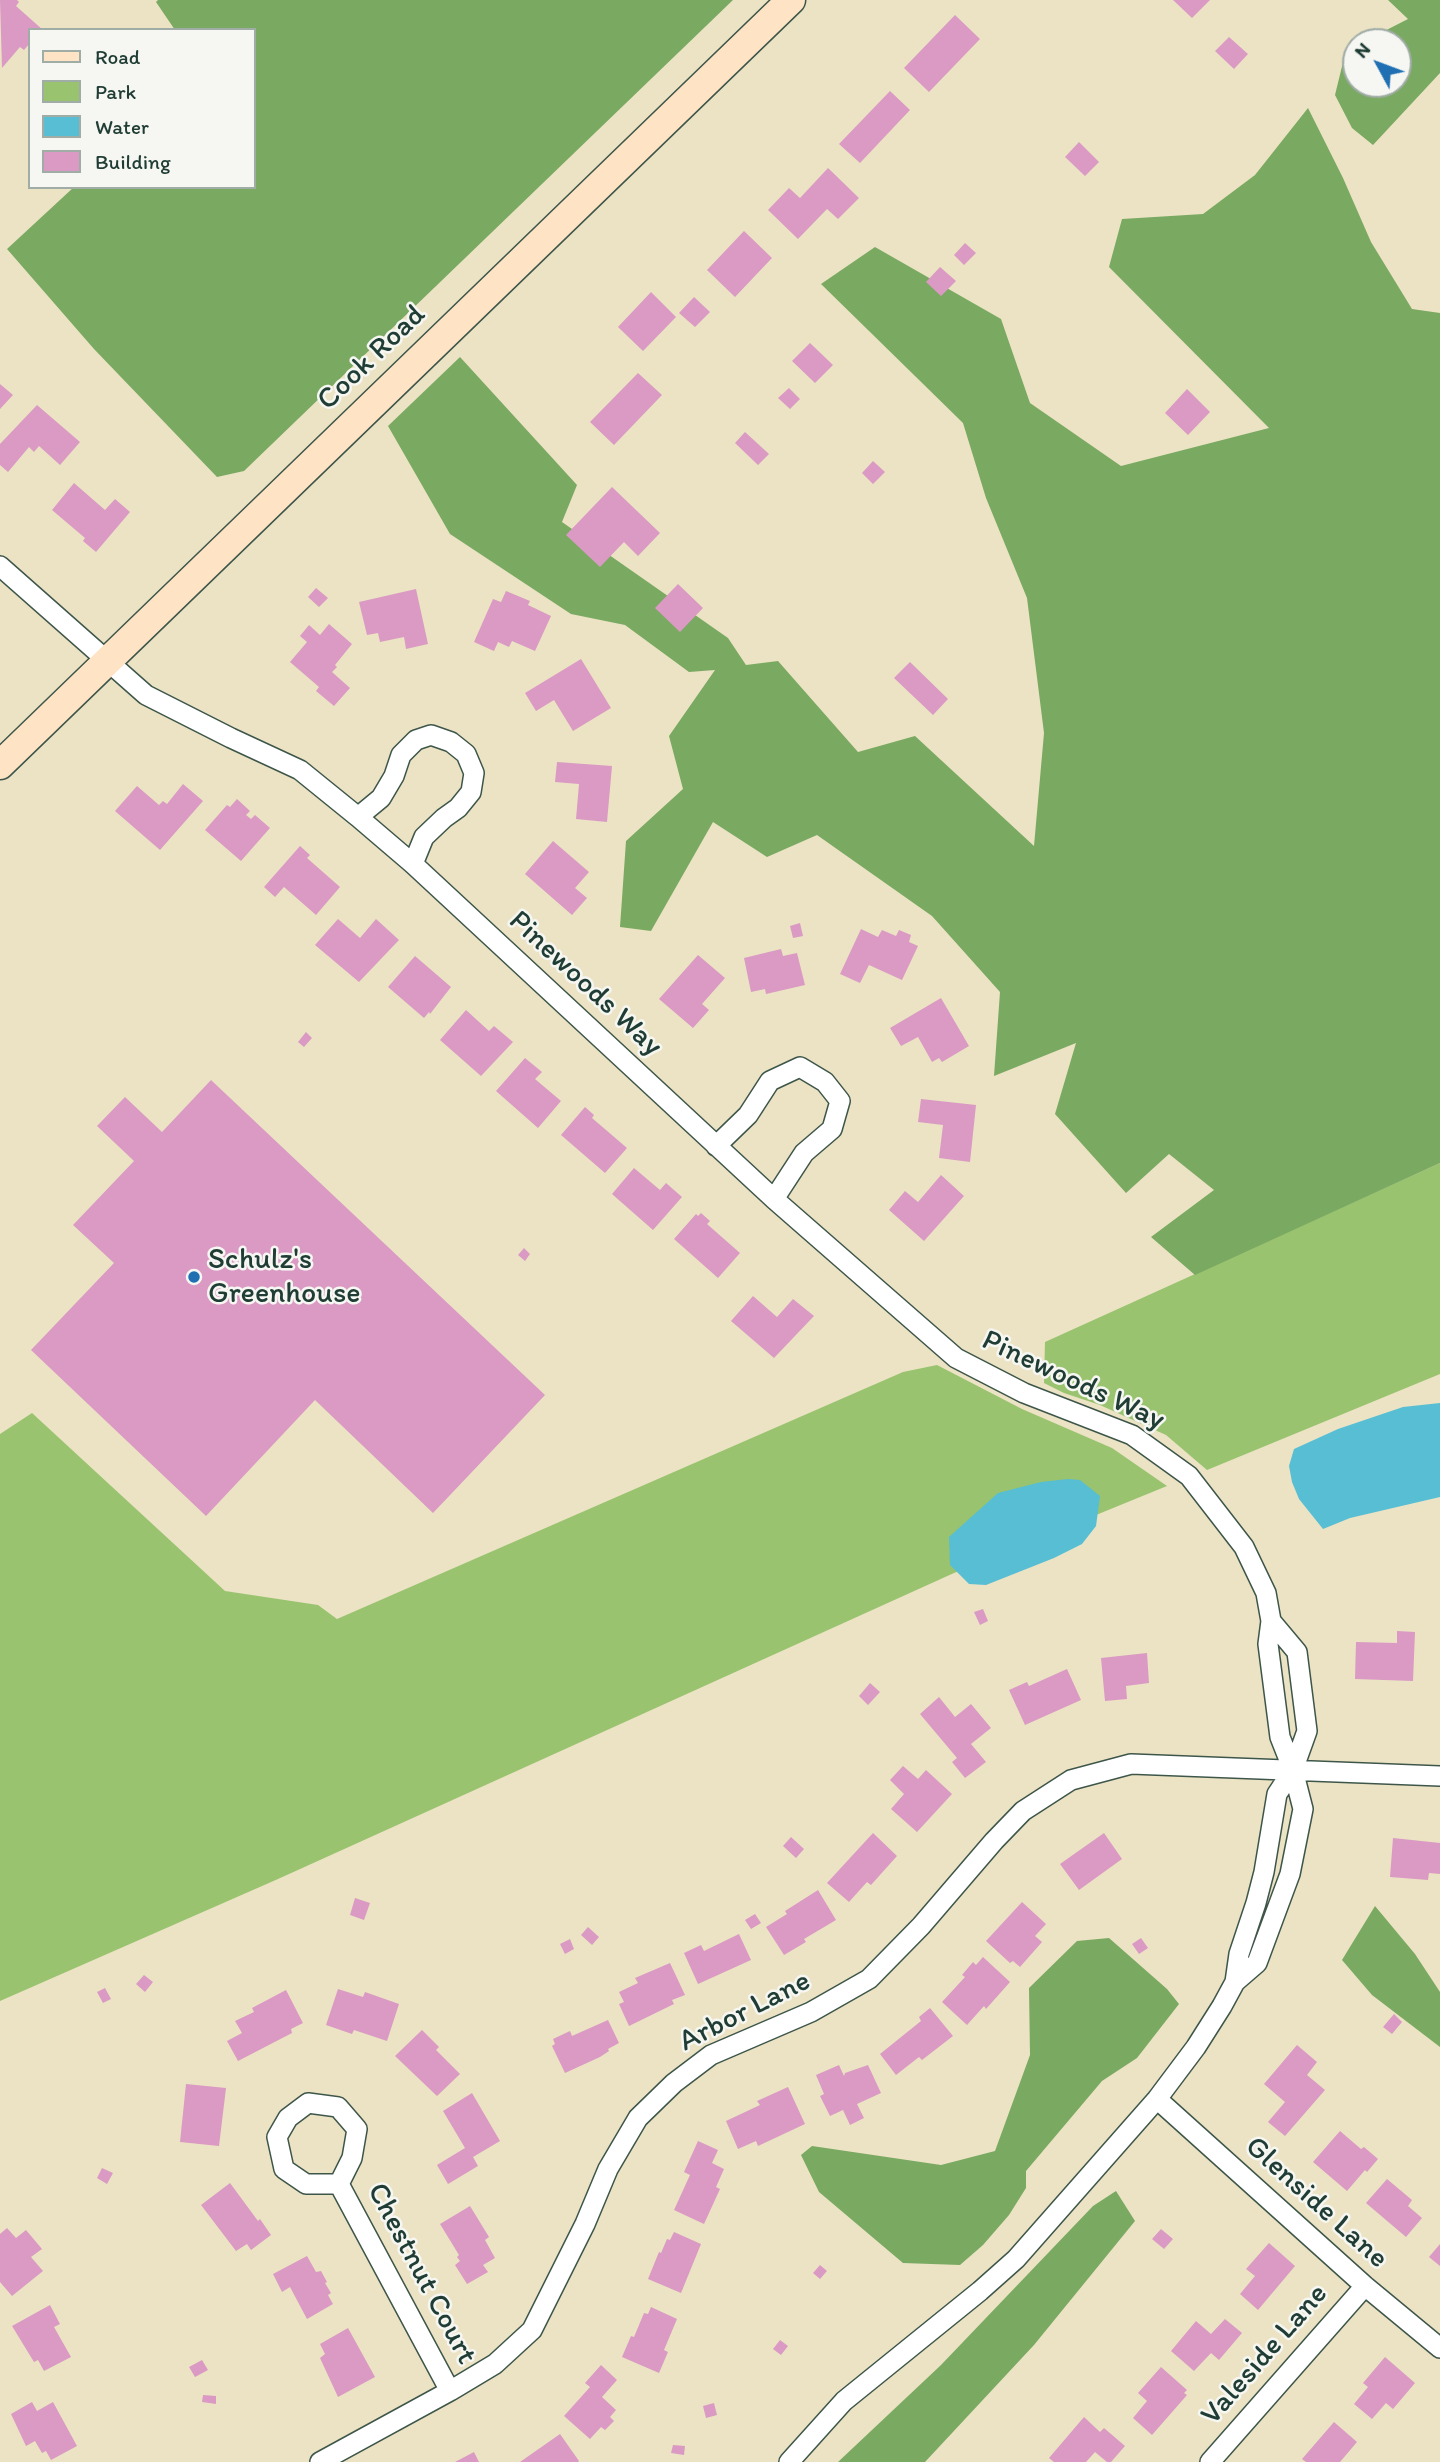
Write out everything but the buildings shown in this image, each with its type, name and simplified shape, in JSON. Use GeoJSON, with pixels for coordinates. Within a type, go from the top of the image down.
{"type":"FeatureCollection","features":[{"type":"Feature","properties":{"kind":"street","name":"Cook Road"},"geometry":{"type":"LineString","coordinates":[[0,765],[791,0]]}},
{"type":"Feature","properties":{"kind":"street","name":"Pinewoods Way"},"geometry":{"type":"LineString","coordinates":[[0,566],[146,695],[300,770],[358,817],[413,864],[774,1199],[956,1358],[1024,1393],[1132,1435],[1189,1476],[1244,1547],[1266,1593],[1271,1620],[1268,1644],[1280,1737],[1293,1770],[1303,1809],[1290,1874],[1257,1963],[1235,1982],[1196,2047],[1157,2099],[1016,2259],[844,2401],[789,2462]]}},
{"type":"Feature","properties":{"kind":"street"},"geometry":{"type":"LineString","coordinates":[[358,817],[381,798],[394,776],[401,755],[416,740],[431,736],[451,741],[466,754],[474,773],[471,792],[458,808],[443,818],[424,837],[413,864]]}},
{"type":"Feature","properties":{"kind":"street"},"geometry":{"type":"LineString","coordinates":[[716,1146],[748,1115],[770,1081],[800,1067],[825,1082],[840,1101],[832,1129],[804,1153],[774,1199]]}},
{"type":"Feature","properties":{"kind":"street","name":"Pinewoods Way"},"geometry":{"type":"LineString","coordinates":[[1235,1982],[1239,1954],[1264,1872],[1277,1794],[1293,1770],[1307,1731],[1297,1652],[1271,1620]]}},
{"type":"Feature","properties":{"kind":"street","name":"Arbor Lane"},"geometry":{"type":"LineString","coordinates":[[320,2462],[495,2364],[532,2330],[585,2224],[608,2169],[638,2118],[674,2083],[711,2055],[811,2012],[869,1979],[921,1926],[1023,1811],[1071,1780],[1131,1764],[1440,1776]]}},
{"type":"Feature","properties":{"kind":"street","name":"Glenside Lane"},"geometry":{"type":"LineString","coordinates":[[1157,2099],[1365,2286],[1440,2348]]}},
{"type":"Feature","properties":{"kind":"street","name":"Chestnut Court"},"geometry":{"type":"LineString","coordinates":[[307,2103],[338,2107],[357,2129],[352,2158],[339,2184],[306,2184],[284,2169],[277,2137],[288,2118],[307,2103]]}},
{"type":"Feature","properties":{"kind":"street","name":"Chestnut Court"},"geometry":{"type":"LineString","coordinates":[[339,2184],[450,2391]]}},
{"type":"Feature","properties":{"kind":"street","name":"Valeside Lane"},"geometry":{"type":"LineString","coordinates":[[1210,2462],[1365,2286]]}},
{"type":"Feature","properties":{"kind":"green space"},"geometry":{"type":"Polygon","coordinates":[[[733,0],[244,471],[217,477],[94,349],[7,249],[72,189],[256,189],[256,28],[174,28],[156,2],[733,0]]]}},
{"type":"Feature","properties":{"kind":"green space"},"geometry":{"type":"Polygon","coordinates":[[[1388,0],[1440,0],[1440,73],[1373,145],[1352,128],[1335,95],[1342,66],[1342,98],[1412,98],[1412,28],[1390,28],[1408,19],[1388,0]]]}},
{"type":"Feature","properties":{"kind":"green space"},"geometry":{"type":"Polygon","coordinates":[[[1308,108],[1371,242],[1412,309],[1440,313],[1440,1163],[1195,1275],[1151,1237],[1214,1190],[1169,1154],[1126,1193],[1055,1114],[1076,1043],[994,1076],[1000,992],[932,916],[817,835],[767,857],[713,822],[651,931],[620,927],[626,841],[683,789],[669,736],[715,670],[689,672],[625,625],[571,614],[450,534],[388,426],[460,357],[577,485],[562,522],[728,638],[746,665],[778,661],[858,752],[915,736],[1034,846],[1044,733],[1027,598],[986,498],[963,423],[821,284],[875,247],[1001,319],[1030,403],[1121,466],[1269,428],[1109,267],[1122,219],[1203,214],[1255,175],[1308,108]]]}},
{"type":"Feature","properties":{"kind":"green space"},"geometry":{"type":"Polygon","coordinates":[[[1440,1163],[1440,1374],[1207,1470],[1166,1435],[1044,1383],[1045,1342],[1440,1163]]]}},
{"type":"Feature","properties":{"kind":"green space"},"geometry":{"type":"Polygon","coordinates":[[[937,1365],[1022,1409],[1112,1448],[1167,1486],[954,1573],[278,1879],[0,2001],[0,1434],[32,1413],[225,1591],[318,1605],[337,1619],[903,1372],[937,1365]]]}},
{"type":"Feature","properties":{"kind":"green space"},"geometry":{"type":"Polygon","coordinates":[[[1375,1906],[1415,1954],[1440,1992],[1440,2047],[1372,1995],[1342,1960],[1375,1906]]]}},
{"type":"Feature","properties":{"kind":"green space"},"geometry":{"type":"Polygon","coordinates":[[[1109,1938],[1167,1989],[1179,2004],[1137,2058],[1102,2081],[1026,2171],[1026,2188],[1009,2215],[983,2245],[960,2265],[903,2263],[819,2192],[801,2155],[812,2146],[941,2165],[995,2151],[1030,2055],[1029,1988],[1077,1941],[1109,1938]]]}},
{"type":"Feature","properties":{"kind":"green space"},"geometry":{"type":"Polygon","coordinates":[[[1116,2191],[1135,2221],[1034,2345],[925,2462],[838,2462],[941,2365],[1093,2206],[1116,2191]]]}},
{"type":"Feature","properties":{"kind":"water"},"geometry":{"type":"Polygon","coordinates":[[[1440,1403],[1440,1497],[1350,1518],[1323,1529],[1299,1499],[1292,1482],[1289,1466],[1294,1449],[1338,1429],[1403,1407],[1440,1403]]]}},
{"type":"Feature","properties":{"kind":"water"},"geometry":{"type":"Polygon","coordinates":[[[1080,1480],[1100,1496],[1096,1526],[1082,1544],[986,1585],[969,1584],[950,1565],[949,1537],[998,1493],[1041,1482],[1080,1480]]]}},
{"type":"Feature","properties":{"kind":"place","name":"Schulz's Greenhouse"},"geometry":{"type":"Point","coordinates":[194,1277]}}]}
